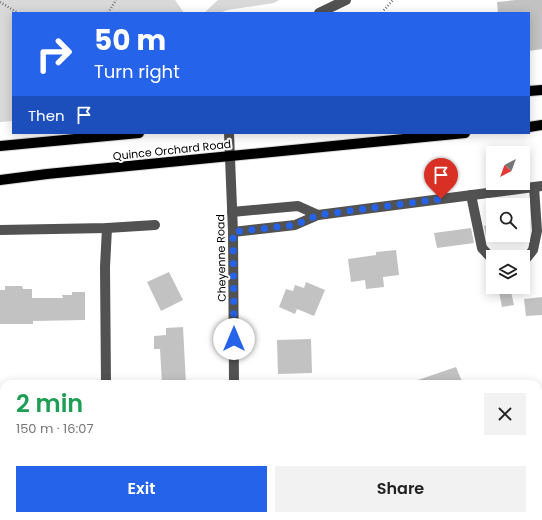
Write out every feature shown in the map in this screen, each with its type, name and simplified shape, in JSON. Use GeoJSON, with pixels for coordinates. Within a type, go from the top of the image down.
{"type":"FeatureCollection","features":[{"type":"Feature","properties":{"kind":"main road"},"geometry":{"type":"LineString","coordinates":[[530,91],[542,90]]}},
{"type":"Feature","properties":{"kind":"main road"},"geometry":{"type":"LineString","coordinates":[[530,126],[542,125]]}},
{"type":"Feature","properties":{"kind":"main road","name":"Quince Orchard Road"},"geometry":{"type":"LineString","coordinates":[[0,146],[128,134]]}},
{"type":"Feature","properties":{"kind":"main road","name":"Quince Orchard Road"},"geometry":{"type":"LineString","coordinates":[[0,180],[47,174],[455,134]]}},
{"type":"Feature","properties":{"kind":"street"},"geometry":{"type":"LineString","coordinates":[[321,12],[346,0]]}},
{"type":"Feature","properties":{"kind":"street","name":"Cheyenne Road"},"geometry":{"type":"LineString","coordinates":[[229,134],[233,232],[234,380]]}},
{"type":"Feature","properties":{"kind":"street"},"geometry":{"type":"LineString","coordinates":[[233,232],[295,225],[318,215],[538,186],[537,231],[533,250],[530,254]]}},
{"type":"Feature","properties":{"kind":"street"},"geometry":{"type":"LineString","coordinates":[[471,195],[482,248],[486,252]]}},
{"type":"Feature","properties":{"kind":"street"},"geometry":{"type":"LineString","coordinates":[[232,212],[298,206],[318,215]]}},
{"type":"Feature","properties":{"kind":"street"},"geometry":{"type":"LineString","coordinates":[[0,230],[106,228],[155,225]]}},
{"type":"Feature","properties":{"kind":"street"},"geometry":{"type":"LineString","coordinates":[[106,228],[106,380]]}},
{"type":"Feature","properties":{"kind":"path"},"geometry":{"type":"LineString","coordinates":[[109,12],[116,0]]}},
{"type":"Feature","properties":{"kind":"path"},"geometry":{"type":"LineString","coordinates":[[384,12],[393,0]]}},
{"type":"Feature","properties":{"kind":"path"},"geometry":{"type":"LineString","coordinates":[[0,2],[16,12]]}},
{"type":"Feature","properties":{"kind":"shaded area"},"geometry":{"type":"Polygon","coordinates":[[[0,0],[175,0],[183,12],[12,12],[12,121],[0,122],[0,0]]]}},
{"type":"Feature","properties":{"kind":"shaded area"},"geometry":{"type":"Polygon","coordinates":[[[218,0],[279,0],[274,3],[222,12],[205,12],[218,0]]]}},
{"type":"Feature","properties":{"kind":"building"},"geometry":{"type":"Polygon","coordinates":[[[542,0],[542,49],[530,51],[530,12],[498,12],[497,2],[542,0]]]}},
{"type":"Feature","properties":{"kind":"building"},"geometry":{"type":"Polygon","coordinates":[[[484,226],[486,226],[486,236],[484,226]]]}},
{"type":"Feature","properties":{"kind":"building"},"geometry":{"type":"Polygon","coordinates":[[[471,228],[474,243],[437,248],[434,233],[471,228]]]}},
{"type":"Feature","properties":{"kind":"building"},"geometry":{"type":"Polygon","coordinates":[[[396,250],[399,275],[383,277],[384,287],[366,289],[365,280],[351,282],[348,259],[376,255],[376,252],[396,250]]]}},
{"type":"Feature","properties":{"kind":"building"},"geometry":{"type":"Polygon","coordinates":[[[169,272],[183,300],[161,311],[147,282],[169,272]]]}},
{"type":"Feature","properties":{"kind":"building"},"geometry":{"type":"Polygon","coordinates":[[[306,282],[325,290],[314,316],[297,309],[295,314],[279,307],[286,289],[293,291],[295,285],[304,288],[306,282]]]}},
{"type":"Feature","properties":{"kind":"building"},"geometry":{"type":"Polygon","coordinates":[[[5,286],[22,286],[23,289],[32,289],[32,298],[63,298],[62,295],[72,295],[72,292],[85,292],[85,320],[33,321],[33,324],[0,324],[0,290],[5,290],[5,286]]]}},
{"type":"Feature","properties":{"kind":"building"},"geometry":{"type":"Polygon","coordinates":[[[499,294],[512,294],[514,305],[502,307],[499,294]]]}},
{"type":"Feature","properties":{"kind":"building"},"geometry":{"type":"Polygon","coordinates":[[[542,297],[542,315],[526,316],[524,299],[542,297]]]}},
{"type":"Feature","properties":{"kind":"building"},"geometry":{"type":"Polygon","coordinates":[[[183,327],[186,380],[162,380],[160,349],[154,349],[154,336],[166,335],[166,328],[183,327]]]}},
{"type":"Feature","properties":{"kind":"building"},"geometry":{"type":"Polygon","coordinates":[[[311,339],[312,373],[278,374],[277,340],[311,339]]]}},
{"type":"Feature","properties":{"kind":"building"},"geometry":{"type":"Polygon","coordinates":[[[456,367],[461,380],[418,380],[456,367]]]}},
{"type":"Feature","properties":{"kind":"route"},"geometry":{"type":"LineString","coordinates":[[234,339],[233,232],[295,225],[318,215],[441,199]]}}]}
